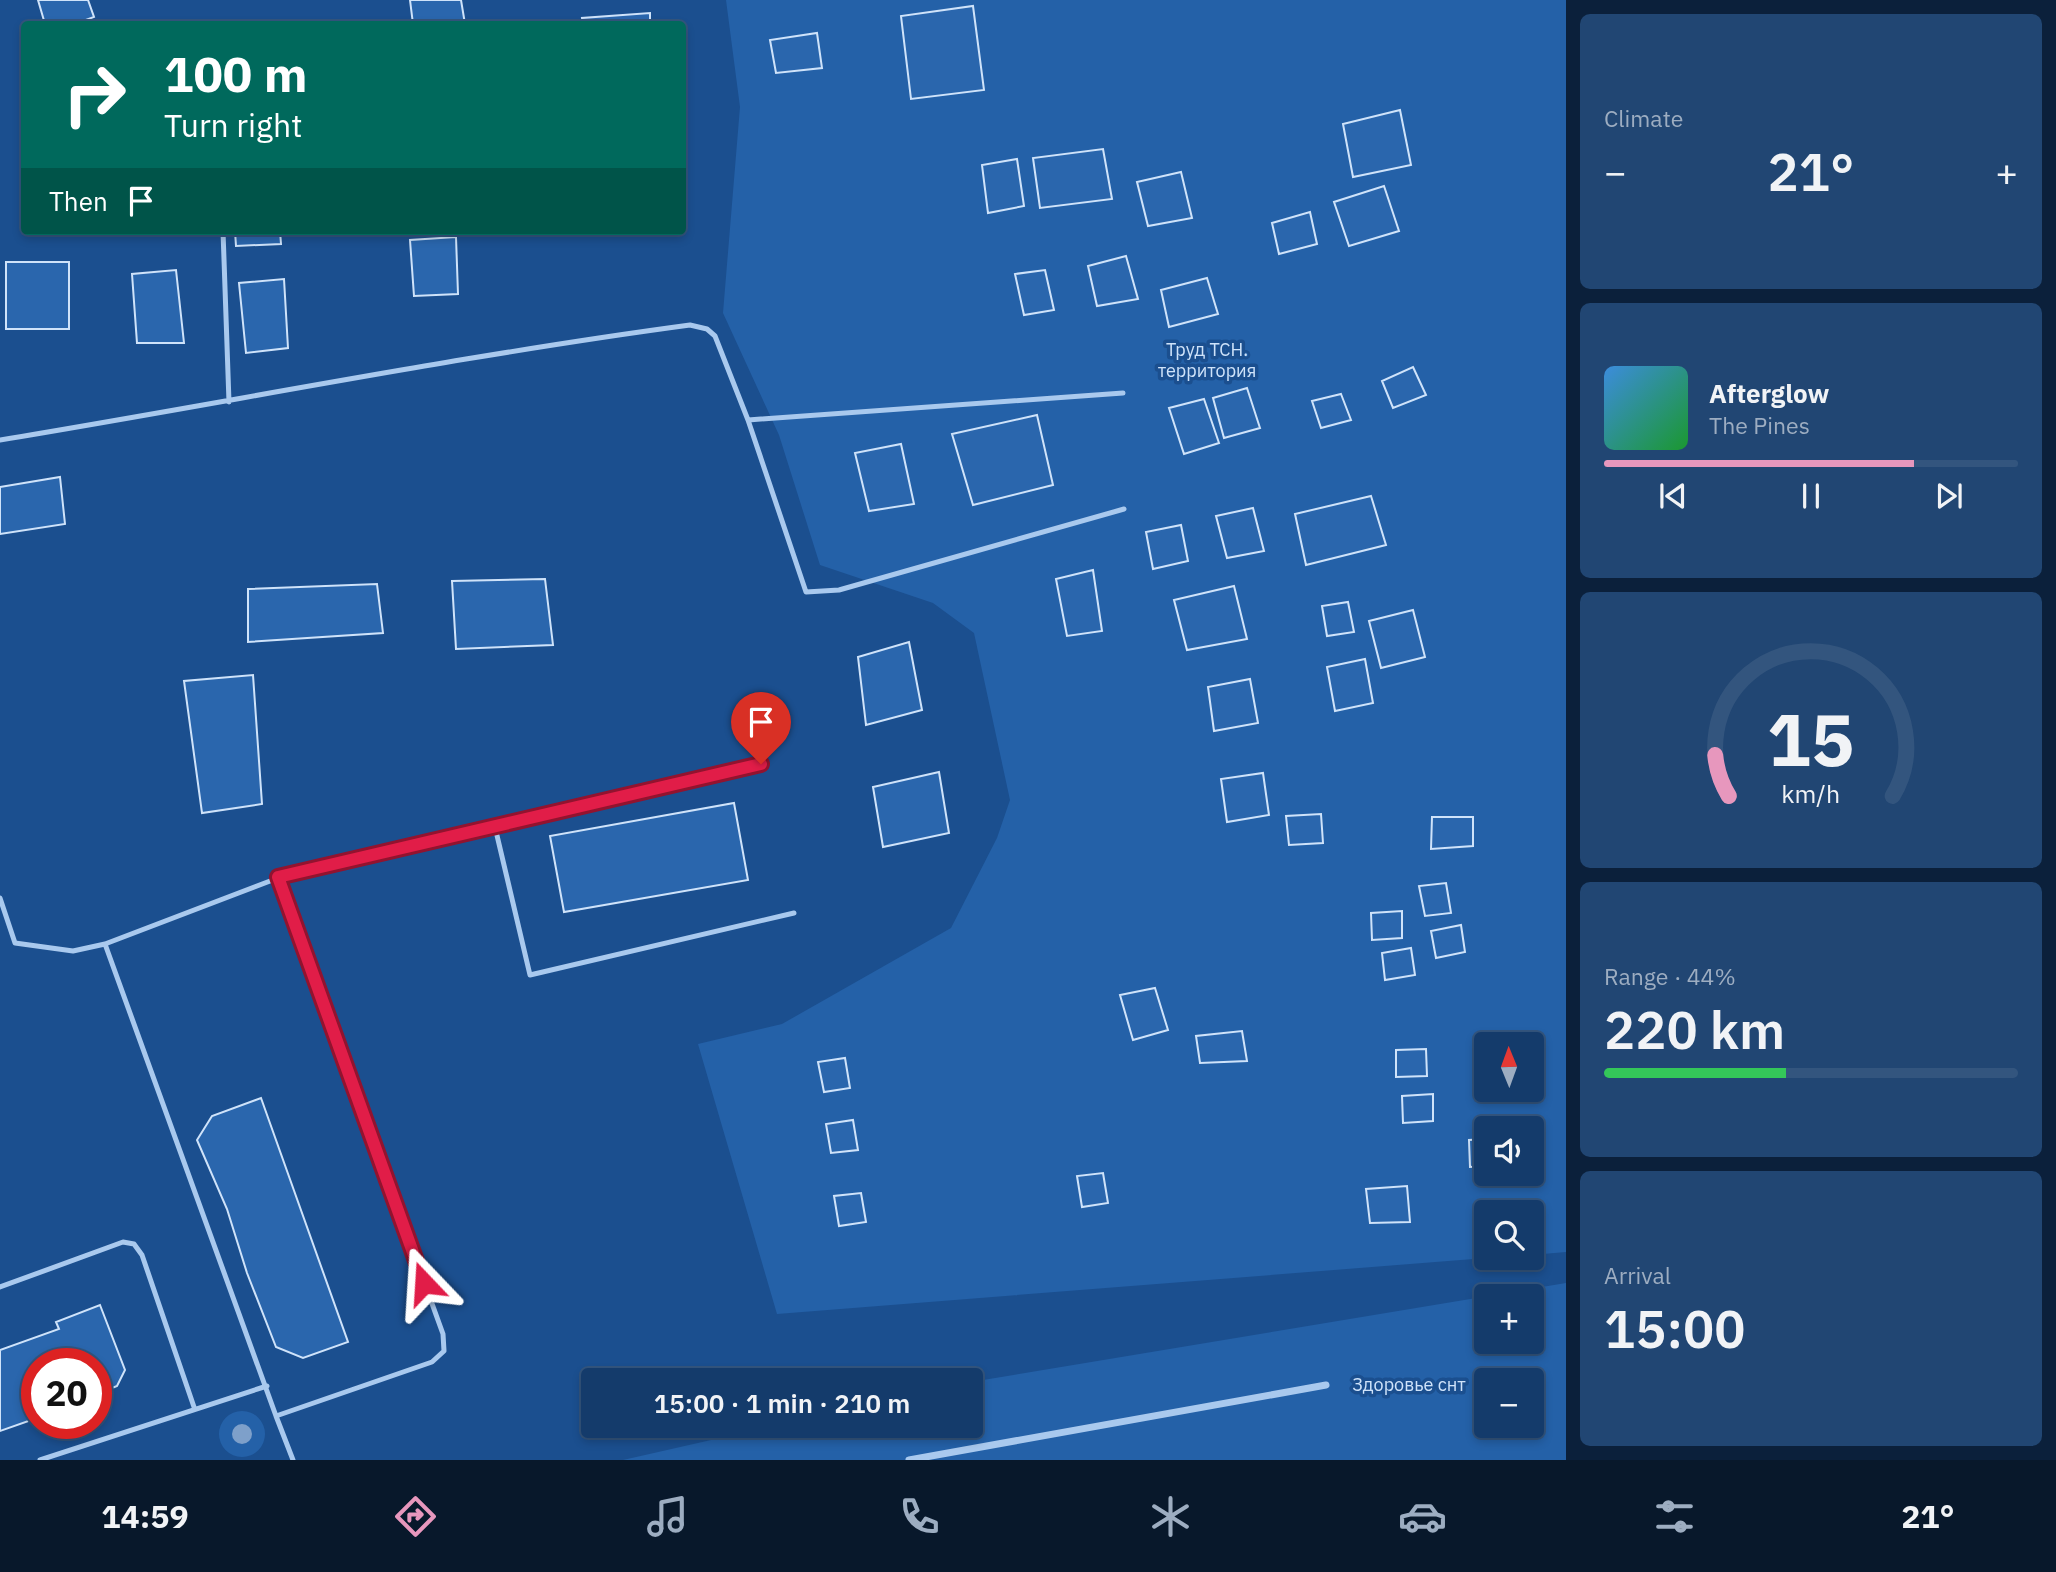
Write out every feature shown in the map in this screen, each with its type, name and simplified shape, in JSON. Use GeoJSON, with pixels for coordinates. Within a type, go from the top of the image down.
{"type":"FeatureCollection","features":[{"type":"Feature","properties":{"kind":"street"},"geometry":{"type":"LineString","coordinates":[[909,1460],[1326,1385]]}},
{"type":"Feature","properties":{"kind":"lane"},"geometry":{"type":"LineString","coordinates":[[223,235],[229,402]]}},
{"type":"Feature","properties":{"kind":"lane"},"geometry":{"type":"LineString","coordinates":[[0,440],[229,402],[530,347],[690,325],[707,329],[715,336],[748,420],[806,592],[839,590],[1124,509]]}},
{"type":"Feature","properties":{"kind":"lane"},"geometry":{"type":"LineString","coordinates":[[748,420],[1123,393]]}},
{"type":"Feature","properties":{"kind":"lane"},"geometry":{"type":"LineString","coordinates":[[0,898],[16,943],[73,951],[105,944],[278,877],[761,764]]}},
{"type":"Feature","properties":{"kind":"lane"},"geometry":{"type":"LineString","coordinates":[[495,827],[530,975],[794,913]]}},
{"type":"Feature","properties":{"kind":"lane"},"geometry":{"type":"LineString","coordinates":[[276,1416],[432,1362],[444,1351],[443,1334],[278,877]]}},
{"type":"Feature","properties":{"kind":"lane"},"geometry":{"type":"LineString","coordinates":[[105,944],[293,1460]]}},
{"type":"Feature","properties":{"kind":"lane"},"geometry":{"type":"LineString","coordinates":[[0,1287],[123,1242],[134,1244],[142,1255],[194,1407]]}},
{"type":"Feature","properties":{"kind":"lane"},"geometry":{"type":"LineString","coordinates":[[40,1460],[194,1407],[267,1386]]}},
{"type":"Feature","properties":{"kind":"green space","name":"Труд ТСН. территория"},"geometry":{"type":"Polygon","coordinates":[[[726,0],[1566,0],[1566,1252],[1544,1254],[1544,1200],[1474,1200],[1474,1259],[777,1314],[698,1044],[782,1024],[951,928],[997,838],[1010,800],[974,633],[933,603],[820,565],[779,435],[723,313],[740,107],[726,0]]]}},
{"type":"Feature","properties":{"kind":"green space","name":"Здоровье снт"},"geometry":{"type":"Polygon","coordinates":[[[1566,1283],[1566,1460],[623,1460],[720,1438],[983,1438],[983,1380],[1474,1298],[1474,1354],[1544,1354],[1544,1287],[1566,1283]]]}},
{"type":"Feature","properties":{"kind":"green space"},"geometry":{"type":"Polygon","coordinates":[[[242,1411],[258,1418],[265,1434],[258,1450],[242,1457],[226,1450],[219,1434],[226,1418],[242,1411]]]}},
{"type":"Feature","properties":{"kind":"building"},"geometry":{"type":"Polygon","coordinates":[[[38,0],[88,0],[94,17],[83,21],[44,21],[38,0]]]}},
{"type":"Feature","properties":{"kind":"building"},"geometry":{"type":"Polygon","coordinates":[[[410,0],[461,0],[464,21],[413,21],[410,0]]]}},
{"type":"Feature","properties":{"kind":"building"},"geometry":{"type":"Polygon","coordinates":[[[973,6],[984,90],[911,99],[901,16],[973,6]]]}},
{"type":"Feature","properties":{"kind":"building"},"geometry":{"type":"Polygon","coordinates":[[[650,13],[650,21],[582,21],[582,18],[650,13]]]}},
{"type":"Feature","properties":{"kind":"building"},"geometry":{"type":"Polygon","coordinates":[[[817,33],[822,68],[776,73],[770,40],[817,33]]]}},
{"type":"Feature","properties":{"kind":"building"},"geometry":{"type":"Polygon","coordinates":[[[1400,110],[1411,165],[1353,177],[1343,124],[1400,110]]]}},
{"type":"Feature","properties":{"kind":"building"},"geometry":{"type":"Polygon","coordinates":[[[1103,149],[1112,199],[1040,208],[1033,158],[1103,149]]]}},
{"type":"Feature","properties":{"kind":"building"},"geometry":{"type":"Polygon","coordinates":[[[1017,159],[1024,206],[988,213],[982,165],[1017,159]]]}},
{"type":"Feature","properties":{"kind":"building"},"geometry":{"type":"Polygon","coordinates":[[[1181,172],[1192,218],[1148,226],[1137,182],[1181,172]]]}},
{"type":"Feature","properties":{"kind":"building"},"geometry":{"type":"Polygon","coordinates":[[[1384,186],[1399,231],[1349,246],[1334,202],[1384,186]]]}},
{"type":"Feature","properties":{"kind":"building"},"geometry":{"type":"Polygon","coordinates":[[[1310,212],[1317,244],[1279,254],[1272,223],[1310,212]]]}},
{"type":"Feature","properties":{"kind":"building"},"geometry":{"type":"Polygon","coordinates":[[[235,235],[280,235],[281,244],[236,246],[235,235]]]}},
{"type":"Feature","properties":{"kind":"building"},"geometry":{"type":"Polygon","coordinates":[[[456,237],[458,294],[414,296],[410,240],[456,237]]]}},
{"type":"Feature","properties":{"kind":"building"},"geometry":{"type":"Polygon","coordinates":[[[1126,256],[1138,299],[1097,306],[1088,266],[1126,256]]]}},
{"type":"Feature","properties":{"kind":"building"},"geometry":{"type":"Polygon","coordinates":[[[6,262],[69,262],[69,329],[6,329],[6,262]]]}},
{"type":"Feature","properties":{"kind":"building"},"geometry":{"type":"Polygon","coordinates":[[[176,270],[184,343],[137,343],[132,274],[176,270]]]}},
{"type":"Feature","properties":{"kind":"building"},"geometry":{"type":"Polygon","coordinates":[[[1045,270],[1054,310],[1024,315],[1015,274],[1045,270]]]}},
{"type":"Feature","properties":{"kind":"building"},"geometry":{"type":"Polygon","coordinates":[[[1207,278],[1218,314],[1169,327],[1161,290],[1207,278]]]}},
{"type":"Feature","properties":{"kind":"building"},"geometry":{"type":"Polygon","coordinates":[[[284,279],[288,348],[246,353],[239,283],[284,279]]]}},
{"type":"Feature","properties":{"kind":"building"},"geometry":{"type":"Polygon","coordinates":[[[1413,367],[1426,395],[1393,408],[1382,381],[1413,367]]]}},
{"type":"Feature","properties":{"kind":"building"},"geometry":{"type":"Polygon","coordinates":[[[1247,388],[1260,428],[1224,438],[1213,398],[1247,388]]]}},
{"type":"Feature","properties":{"kind":"building"},"geometry":{"type":"Polygon","coordinates":[[[1341,394],[1351,420],[1321,428],[1312,401],[1341,394]]]}},
{"type":"Feature","properties":{"kind":"building"},"geometry":{"type":"Polygon","coordinates":[[[1204,399],[1219,443],[1184,454],[1169,408],[1204,399]]]}},
{"type":"Feature","properties":{"kind":"building"},"geometry":{"type":"Polygon","coordinates":[[[1037,415],[1053,485],[973,505],[952,434],[1037,415]]]}},
{"type":"Feature","properties":{"kind":"building"},"geometry":{"type":"Polygon","coordinates":[[[901,444],[914,504],[869,511],[855,453],[901,444]]]}},
{"type":"Feature","properties":{"kind":"building"},"geometry":{"type":"Polygon","coordinates":[[[60,477],[65,524],[0,534],[0,487],[60,477]]]}},
{"type":"Feature","properties":{"kind":"building"},"geometry":{"type":"Polygon","coordinates":[[[1371,496],[1386,545],[1306,565],[1295,514],[1371,496]]]}},
{"type":"Feature","properties":{"kind":"building"},"geometry":{"type":"Polygon","coordinates":[[[1253,508],[1264,551],[1227,558],[1216,516],[1253,508]]]}},
{"type":"Feature","properties":{"kind":"building"},"geometry":{"type":"Polygon","coordinates":[[[1181,525],[1188,561],[1153,569],[1146,532],[1181,525]]]}},
{"type":"Feature","properties":{"kind":"building"},"geometry":{"type":"Polygon","coordinates":[[[1093,570],[1102,631],[1067,636],[1056,579],[1093,570]]]}},
{"type":"Feature","properties":{"kind":"building"},"geometry":{"type":"Polygon","coordinates":[[[545,579],[553,645],[456,649],[452,581],[545,579]]]}},
{"type":"Feature","properties":{"kind":"building"},"geometry":{"type":"Polygon","coordinates":[[[377,584],[383,633],[248,642],[248,589],[377,584]]]}},
{"type":"Feature","properties":{"kind":"building"},"geometry":{"type":"Polygon","coordinates":[[[1234,586],[1247,639],[1187,650],[1174,600],[1234,586]]]}},
{"type":"Feature","properties":{"kind":"building"},"geometry":{"type":"Polygon","coordinates":[[[1348,602],[1354,632],[1327,636],[1322,606],[1348,602]]]}},
{"type":"Feature","properties":{"kind":"building"},"geometry":{"type":"Polygon","coordinates":[[[1413,610],[1425,657],[1381,668],[1369,621],[1413,610]]]}},
{"type":"Feature","properties":{"kind":"building"},"geometry":{"type":"Polygon","coordinates":[[[909,642],[922,710],[866,725],[858,657],[909,642]]]}},
{"type":"Feature","properties":{"kind":"building"},"geometry":{"type":"Polygon","coordinates":[[[1365,659],[1373,703],[1335,711],[1327,667],[1365,659]]]}},
{"type":"Feature","properties":{"kind":"building"},"geometry":{"type":"Polygon","coordinates":[[[253,675],[262,804],[202,813],[184,681],[253,675]]]}},
{"type":"Feature","properties":{"kind":"building"},"geometry":{"type":"Polygon","coordinates":[[[1250,679],[1258,723],[1214,731],[1208,687],[1250,679]]]}},
{"type":"Feature","properties":{"kind":"building"},"geometry":{"type":"Polygon","coordinates":[[[939,772],[949,833],[883,847],[873,787],[939,772]]]}},
{"type":"Feature","properties":{"kind":"building"},"geometry":{"type":"Polygon","coordinates":[[[1263,773],[1269,815],[1227,822],[1221,779],[1263,773]]]}},
{"type":"Feature","properties":{"kind":"building"},"geometry":{"type":"Polygon","coordinates":[[[734,803],[748,880],[564,912],[550,836],[734,803]]]}},
{"type":"Feature","properties":{"kind":"building"},"geometry":{"type":"Polygon","coordinates":[[[1321,814],[1323,843],[1289,845],[1286,816],[1321,814]]]}},
{"type":"Feature","properties":{"kind":"building"},"geometry":{"type":"Polygon","coordinates":[[[1432,817],[1473,817],[1473,846],[1431,849],[1432,817]]]}},
{"type":"Feature","properties":{"kind":"building"},"geometry":{"type":"Polygon","coordinates":[[[1446,883],[1451,913],[1425,916],[1419,886],[1446,883]]]}},
{"type":"Feature","properties":{"kind":"building"},"geometry":{"type":"Polygon","coordinates":[[[1402,911],[1402,938],[1372,940],[1371,913],[1402,911]]]}},
{"type":"Feature","properties":{"kind":"building"},"geometry":{"type":"Polygon","coordinates":[[[1461,925],[1465,952],[1436,958],[1431,931],[1461,925]]]}},
{"type":"Feature","properties":{"kind":"building"},"geometry":{"type":"Polygon","coordinates":[[[1411,948],[1415,975],[1385,980],[1382,953],[1411,948]]]}},
{"type":"Feature","properties":{"kind":"building"},"geometry":{"type":"Polygon","coordinates":[[[1155,988],[1168,1030],[1133,1040],[1120,995],[1155,988]]]}},
{"type":"Feature","properties":{"kind":"building"},"geometry":{"type":"Polygon","coordinates":[[[1242,1031],[1247,1061],[1200,1063],[1196,1036],[1242,1031]]]}},
{"type":"Feature","properties":{"kind":"building"},"geometry":{"type":"Polygon","coordinates":[[[1426,1049],[1427,1076],[1396,1077],[1396,1050],[1426,1049]]]}},
{"type":"Feature","properties":{"kind":"building"},"geometry":{"type":"Polygon","coordinates":[[[845,1058],[850,1088],[824,1092],[818,1062],[845,1058]]]}},
{"type":"Feature","properties":{"kind":"building"},"geometry":{"type":"Polygon","coordinates":[[[1433,1094],[1433,1121],[1403,1123],[1402,1096],[1433,1094]]]}},
{"type":"Feature","properties":{"kind":"building"},"geometry":{"type":"Polygon","coordinates":[[[261,1098],[348,1342],[303,1358],[276,1347],[247,1273],[227,1209],[197,1140],[212,1116],[261,1098]]]}},
{"type":"Feature","properties":{"kind":"building"},"geometry":{"type":"Polygon","coordinates":[[[853,1120],[858,1150],[831,1153],[826,1124],[853,1120]]]}},
{"type":"Feature","properties":{"kind":"building"},"geometry":{"type":"Polygon","coordinates":[[[1469,1140],[1474,1140],[1474,1167],[1470,1167],[1469,1140]]]}},
{"type":"Feature","properties":{"kind":"building"},"geometry":{"type":"Polygon","coordinates":[[[1103,1173],[1108,1203],[1082,1207],[1077,1176],[1103,1173]]]}},
{"type":"Feature","properties":{"kind":"building"},"geometry":{"type":"Polygon","coordinates":[[[1407,1186],[1410,1222],[1370,1223],[1366,1189],[1407,1186]]]}},
{"type":"Feature","properties":{"kind":"building"},"geometry":{"type":"Polygon","coordinates":[[[861,1193],[866,1222],[839,1226],[834,1196],[861,1193]]]}},
{"type":"Feature","properties":{"kind":"building"},"geometry":{"type":"Polygon","coordinates":[[[100,1305],[125,1370],[117,1386],[112,1388],[112,1348],[21,1348],[21,1424],[0,1431],[0,1350],[59,1329],[56,1322],[100,1305]]]}},
{"type":"Feature","properties":{"kind":"route"},"geometry":{"type":"LineString","coordinates":[[424,1283],[278,877],[761,764]]}}]}
